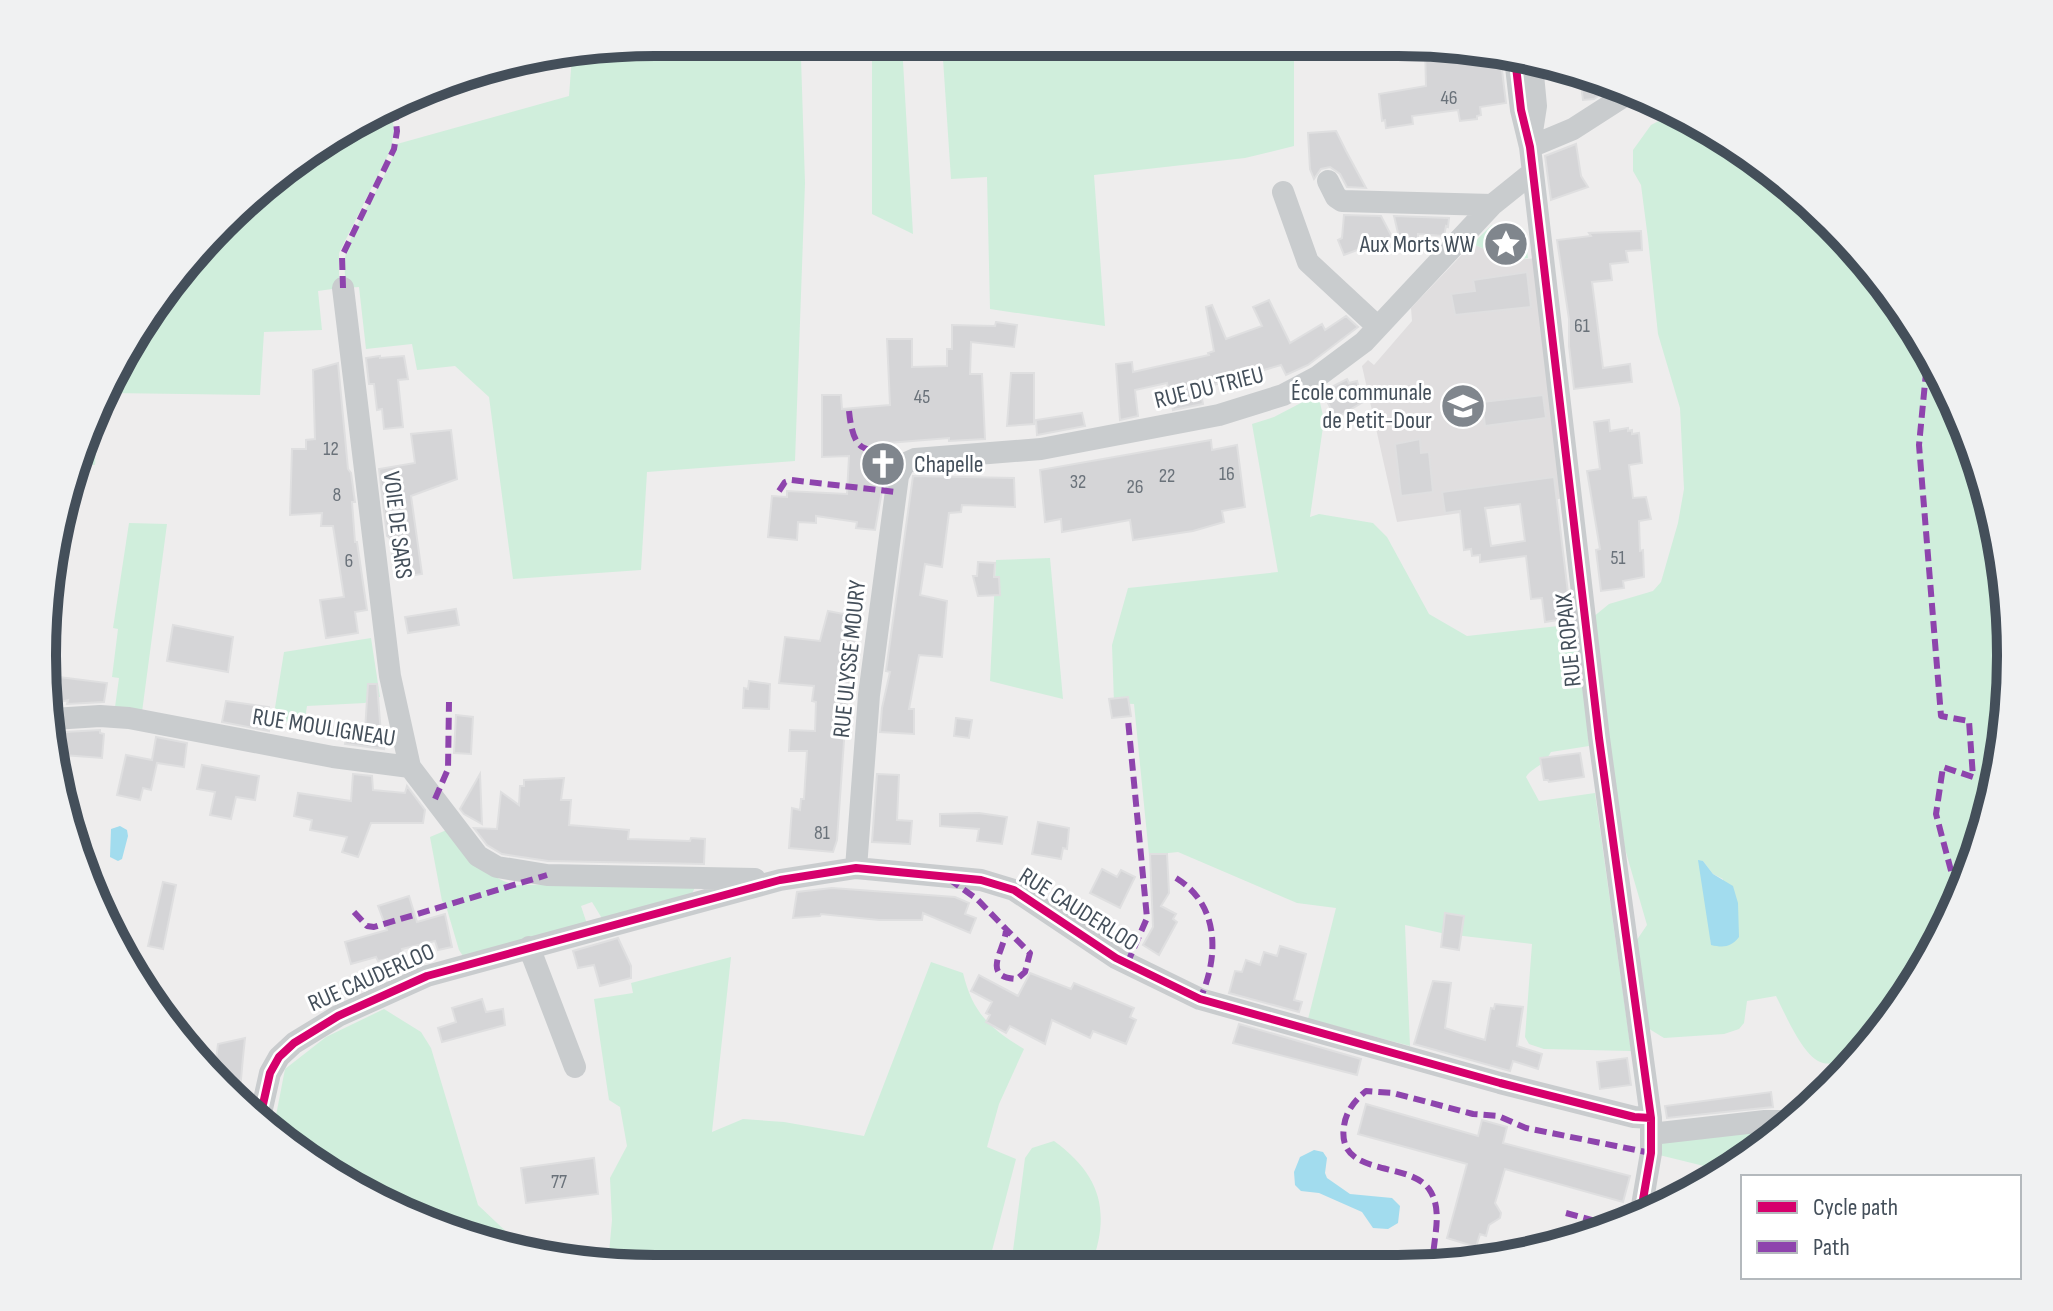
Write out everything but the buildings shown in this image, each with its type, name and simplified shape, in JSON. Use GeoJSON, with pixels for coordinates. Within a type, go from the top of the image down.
{"type":"FeatureCollection","features":[{"type":"Feature","properties":{"kind":"street","name":"RUE ROPAIX"},"geometry":{"type":"LineString","coordinates":[[1516,68],[1521,110],[1530,147],[1599,738],[1611,760],[1625,849],[1633,931],[1628,953],[1651,1126]]}},
{"type":"Feature","properties":{"kind":"street"},"geometry":{"type":"LineString","coordinates":[[1530,147],[1536,106],[1533,72]]}},
{"type":"Feature","properties":{"kind":"street"},"geometry":{"type":"LineString","coordinates":[[1530,147],[1573,129],[1619,99]]}},
{"type":"Feature","properties":{"kind":"street","name":"RUE DU TRIEU"},"geometry":{"type":"LineString","coordinates":[[909,461],[1031,451],[1235,411],[1283,395],[1317,377],[1364,342],[1492,205],[1533,172]]}},
{"type":"Feature","properties":{"kind":"street"},"geometry":{"type":"LineString","coordinates":[[1328,181],[1336,197],[1342,201],[1492,205]]}},
{"type":"Feature","properties":{"kind":"street"},"geometry":{"type":"LineString","coordinates":[[1283,192],[1308,262],[1378,327]]}},
{"type":"Feature","properties":{"kind":"street","name":"VOIE DE SARS"},"geometry":{"type":"LineString","coordinates":[[343,288],[390,676],[410,767]]}},
{"type":"Feature","properties":{"kind":"street","name":"RUE ULYSSE MOURY"},"geometry":{"type":"LineString","coordinates":[[856,868],[869,695],[898,476],[900,469],[909,461]]}},
{"type":"Feature","properties":{"kind":"street","name":"RUE MOULIGNEAU"},"geometry":{"type":"LineString","coordinates":[[59,719],[129,718],[333,757],[410,767],[478,856],[497,867],[543,875],[780,880]]}},
{"type":"Feature","properties":{"kind":"street","name":"RUE CAUDERLOO"},"geometry":{"type":"LineString","coordinates":[[262,1108],[270,1073],[279,1057],[310,1032],[427,976],[780,880],[856,868],[1000,884],[1037,904],[1116,958],[1200,999],[1634,1117],[1651,1126],[1775,1120]]}},
{"type":"Feature","properties":{"kind":"street"},"geometry":{"type":"LineString","coordinates":[[529,947],[575,1067]]}},
{"type":"Feature","properties":{"kind":"street"},"geometry":{"type":"LineString","coordinates":[[1643,1202],[1651,1126]]}},
{"type":"Feature","properties":{"kind":"shaded area","name":"École communale de Petit-Dour"},"geometry":{"type":"Polygon","coordinates":[[[1472,244],[1514,260],[1537,258],[1566,498],[1397,522],[1362,366],[1368,360],[1374,365],[1412,321],[1411,308],[1472,244]]]}},
{"type":"Feature","properties":{"kind":"green space"},"geometry":{"type":"Polygon","coordinates":[[[656,56],[817,56],[801,58],[805,183],[795,461],[647,472],[641,570],[513,579],[489,397],[455,366],[417,370],[412,344],[366,349],[359,287],[346,288],[346,254],[352,235],[397,144],[569,96],[572,62],[577,61],[656,56]]]}},
{"type":"Feature","properties":{"kind":"green space"},"geometry":{"type":"Polygon","coordinates":[[[872,56],[903,56],[913,234],[872,214],[872,56]]]}},
{"type":"Feature","properties":{"kind":"green space"},"geometry":{"type":"Polygon","coordinates":[[[943,56],[1294,56],[1294,146],[1245,158],[1094,175],[1105,326],[990,309],[987,177],[951,179],[943,56]]]}},
{"type":"Feature","properties":{"kind":"green space"},"geometry":{"type":"Polygon","coordinates":[[[392,117],[391,149],[339,253],[339,288],[318,291],[322,330],[264,332],[260,395],[117,393],[157,322],[205,260],[232,232],[260,205],[322,157],[392,117]]]}},
{"type":"Feature","properties":{"kind":"green space"},"geometry":{"type":"Polygon","coordinates":[[[1664,118],[1731,157],[1793,205],[1821,232],[1873,291],[1917,356],[1951,426],[1977,500],[1992,577],[1997,656],[1992,734],[1977,811],[1951,885],[1917,955],[1873,1020],[1836,1064],[1823,1063],[1808,1053],[1776,996],[1747,1001],[1744,1023],[1739,1029],[1724,1034],[1664,1038],[1638,1022],[1628,953],[1647,925],[1625,849],[1587,622],[1609,604],[1653,591],[1661,582],[1684,489],[1680,408],[1658,334],[1641,185],[1633,171],[1633,150],[1651,125],[1664,118]],[[1703,861],[1711,944],[1723,879],[1713,874],[1703,861]]]}},
{"type":"Feature","properties":{"kind":"green space"},"geometry":{"type":"Polygon","coordinates":[[[1492,225],[1524,229],[1528,258],[1514,260],[1472,244],[1492,225]]]}},
{"type":"Feature","properties":{"kind":"green space"},"geometry":{"type":"Polygon","coordinates":[[[1318,394],[1324,420],[1310,517],[1319,514],[1373,523],[1387,537],[1429,614],[1467,636],[1577,624],[1589,746],[1551,752],[1526,777],[1539,801],[1595,793],[1631,1051],[1544,1049],[1529,1044],[1525,1037],[1532,944],[1446,934],[1405,925],[1410,1046],[1308,1019],[1336,908],[1297,903],[1178,852],[1149,855],[1134,704],[1114,703],[1112,645],[1128,588],[1278,572],[1252,424],[1274,417],[1318,394]]]}},
{"type":"Feature","properties":{"kind":"green space"},"geometry":{"type":"Polygon","coordinates":[[[96,441],[95,465],[88,464],[96,441]]]}},
{"type":"Feature","properties":{"kind":"green space"},"geometry":{"type":"Polygon","coordinates":[[[129,523],[167,524],[142,712],[115,707],[119,678],[112,677],[118,629],[113,628],[129,523]]]}},
{"type":"Feature","properties":{"kind":"green space"},"geometry":{"type":"Polygon","coordinates":[[[1050,558],[1063,699],[990,681],[996,560],[1050,558]]]}},
{"type":"Feature","properties":{"kind":"green space"},"geometry":{"type":"Polygon","coordinates":[[[371,638],[380,697],[367,698],[365,703],[307,706],[304,724],[273,720],[284,652],[371,638]]]}},
{"type":"Feature","properties":{"kind":"green space"},"geometry":{"type":"Polygon","coordinates":[[[449,829],[485,869],[514,885],[696,885],[691,896],[603,920],[592,902],[581,906],[587,924],[463,956],[442,901],[430,837],[449,829]]]}},
{"type":"Feature","properties":{"kind":"green space"},"geometry":{"type":"Polygon","coordinates":[[[731,957],[712,1132],[743,1119],[784,1122],[864,1136],[931,962],[963,973],[972,999],[984,1018],[1024,1049],[999,1104],[987,1147],[1016,1159],[991,1255],[616,1254],[577,1250],[520,1239],[609,1253],[612,1220],[610,1178],[627,1146],[620,1107],[609,1100],[594,999],[633,993],[631,983],[731,957]]]}},
{"type":"Feature","properties":{"kind":"green space"},"geometry":{"type":"Polygon","coordinates":[[[384,1009],[421,1032],[431,1048],[478,1205],[513,1238],[426,1209],[390,1193],[322,1154],[275,1118],[285,1069],[326,1037],[384,1009]]]}},
{"type":"Feature","properties":{"kind":"green space"},"geometry":{"type":"Polygon","coordinates":[[[1772,1123],[1708,1168],[1651,1153],[1651,1134],[1772,1123]]]}},
{"type":"Feature","properties":{"kind":"green space"},"geometry":{"type":"Polygon","coordinates":[[[1054,1141],[1070,1154],[1092,1181],[1100,1212],[1094,1255],[1012,1255],[1025,1158],[1032,1148],[1054,1141]]]}},
{"type":"Feature","properties":{"kind":"water"},"geometry":{"type":"Polygon","coordinates":[[[120,826],[127,830],[128,836],[122,859],[118,861],[110,857],[111,829],[120,826]]]}},
{"type":"Feature","properties":{"kind":"water"},"geometry":{"type":"Polygon","coordinates":[[[1698,860],[1733,886],[1738,903],[1739,937],[1727,946],[1711,945],[1698,860]]]}},
{"type":"Feature","properties":{"kind":"water"},"geometry":{"type":"Polygon","coordinates":[[[1314,1150],[1323,1152],[1327,1158],[1327,1178],[1350,1194],[1392,1198],[1400,1206],[1398,1223],[1388,1229],[1373,1228],[1362,1212],[1319,1193],[1301,1191],[1295,1185],[1294,1172],[1300,1157],[1314,1150]]]}},
{"type":"Feature","properties":{"kind":"marked path"},"geometry":{"type":"LineString","coordinates":[[343,288],[342,256],[394,149],[395,116]]}},
{"type":"Feature","properties":{"kind":"marked path"},"geometry":{"type":"LineString","coordinates":[[1926,373],[1919,445],[1941,716],[1969,721],[1973,777],[1943,767],[1936,814],[1953,879]]}},
{"type":"Feature","properties":{"kind":"marked path"},"geometry":{"type":"LineString","coordinates":[[849,411],[856,441],[862,447],[885,452],[904,464]]}},
{"type":"Feature","properties":{"kind":"marked path"},"geometry":{"type":"LineString","coordinates":[[779,491],[785,482],[791,480],[896,492]]}},
{"type":"Feature","properties":{"kind":"marked path"},"geometry":{"type":"LineString","coordinates":[[435,799],[448,769],[449,702]]}},
{"type":"Feature","properties":{"kind":"marked path"},"geometry":{"type":"LineString","coordinates":[[1127,964],[1147,918],[1128,720]]}},
{"type":"Feature","properties":{"kind":"marked path"},"geometry":{"type":"LineString","coordinates":[[354,912],[367,926],[374,927],[547,875]]}},
{"type":"Feature","properties":{"kind":"marked path"},"geometry":{"type":"LineString","coordinates":[[1176,878],[1201,902],[1212,933],[1210,966],[1200,999]]}},
{"type":"Feature","properties":{"kind":"marked path"},"geometry":{"type":"LineString","coordinates":[[949,879],[977,899],[1006,929],[997,968],[1006,977],[1017,979],[1025,972],[1030,953],[1006,929]]}},
{"type":"Feature","properties":{"kind":"marked path"},"geometry":{"type":"LineString","coordinates":[[1433,1254],[1437,1218],[1434,1198],[1429,1189],[1406,1174],[1362,1161],[1351,1154],[1344,1142],[1347,1115],[1366,1091],[1393,1093],[1473,1114],[1498,1116],[1526,1128],[1651,1153]]}},
{"type":"Feature","properties":{"kind":"marked path"},"geometry":{"type":"LineString","coordinates":[[1566,1213],[1595,1221]]}},
{"type":"Feature","properties":{"kind":"cycle path"},"geometry":{"type":"LineString","coordinates":[[1516,68],[1521,110],[1530,147],[1599,738],[1651,1118],[1651,1153],[1643,1202]]}},
{"type":"Feature","properties":{"kind":"cycle path"},"geometry":{"type":"LineString","coordinates":[[262,1108],[270,1073],[279,1057],[294,1043],[338,1016],[427,976],[780,880],[856,868],[981,880],[1014,890],[1116,958],[1200,999],[1500,1083],[1634,1117],[1651,1118]]}},
{"type":"Feature","properties":{"kind":"place","name":"Aux Morts WW"},"geometry":{"type":"Point","coordinates":[1506,244]}},
{"type":"Feature","properties":{"kind":"place","name":"École communale de Petit-Dour"},"geometry":{"type":"Point","coordinates":[1463,406]}},
{"type":"Feature","properties":{"kind":"place","name":"Chapelle"},"geometry":{"type":"Point","coordinates":[883,464]}}]}
